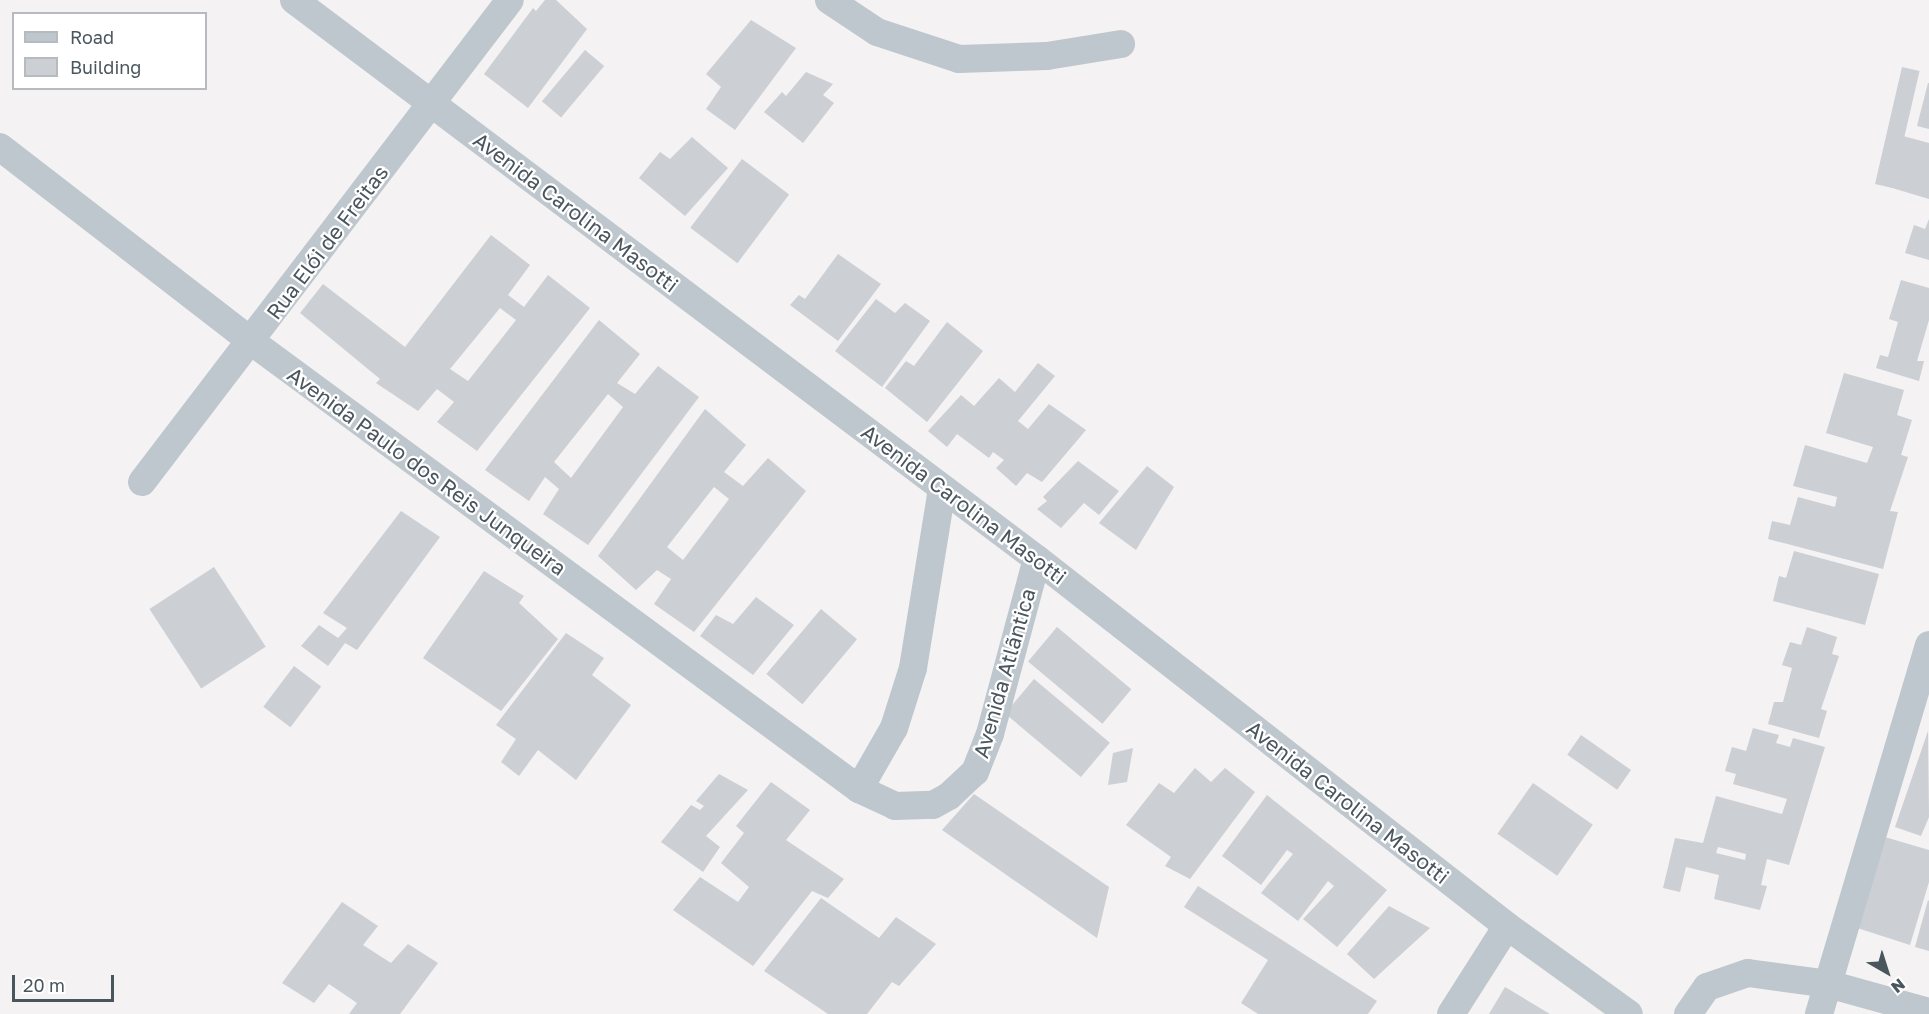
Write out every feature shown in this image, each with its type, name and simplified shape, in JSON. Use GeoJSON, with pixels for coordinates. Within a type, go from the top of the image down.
{"type":"FeatureCollection","features":[{"type":"Feature","properties":{"kind":"street","name":"Avenida Carolina Masotti"},"geometry":{"type":"LineString","coordinates":[[294,0],[1037,559],[1507,926],[1629,1014]]}},
{"type":"Feature","properties":{"kind":"street","name":"Rua Elói de Freitas"},"geometry":{"type":"LineString","coordinates":[[142,482],[252,342],[510,0]]}},
{"type":"Feature","properties":{"kind":"street"},"geometry":{"type":"LineString","coordinates":[[829,0],[877,32],[959,58],[1047,56],[1121,44]]}},
{"type":"Feature","properties":{"kind":"street","name":"Avenida Paulo dos Reis Junqueira"},"geometry":{"type":"LineString","coordinates":[[0,147],[252,342],[859,789]]}},
{"type":"Feature","properties":{"kind":"street"},"geometry":{"type":"LineString","coordinates":[[859,789],[894,728],[910,679],[942,488]]}},
{"type":"Feature","properties":{"kind":"street","name":"Avenida Atlãntica"},"geometry":{"type":"LineString","coordinates":[[859,789],[895,806],[919,808],[949,796],[975,772],[990,734],[1037,559]]}},
{"type":"Feature","properties":{"kind":"street"},"geometry":{"type":"LineString","coordinates":[[1819,1014],[1929,645]]}},
{"type":"Feature","properties":{"kind":"street"},"geometry":{"type":"LineString","coordinates":[[1451,1014],[1507,926]]}},
{"type":"Feature","properties":{"kind":"street"},"geometry":{"type":"LineString","coordinates":[[1688,1014],[1707,987],[1737,974],[1781,975],[1828,984],[1929,1012]]}},
{"type":"Feature","properties":{"kind":"building"},"geometry":{"type":"Polygon","coordinates":[[[545,0],[556,0],[587,29],[528,108],[484,74],[533,8],[536,11],[545,0]]]}},
{"type":"Feature","properties":{"kind":"building"},"geometry":{"type":"Polygon","coordinates":[[[751,20],[796,48],[735,130],[706,109],[721,87],[706,74],[751,20]]]}},
{"type":"Feature","properties":{"kind":"building"},"geometry":{"type":"Polygon","coordinates":[[[585,50],[604,66],[561,117],[542,101],[585,50]]]}},
{"type":"Feature","properties":{"kind":"building"},"geometry":{"type":"Polygon","coordinates":[[[1902,67],[1920,71],[1893,188],[1875,184],[1902,67]]]}},
{"type":"Feature","properties":{"kind":"building"},"geometry":{"type":"Polygon","coordinates":[[[806,72],[833,84],[823,95],[834,103],[803,143],[764,112],[782,92],[786,96],[806,72]]]}},
{"type":"Feature","properties":{"kind":"building"},"geometry":{"type":"Polygon","coordinates":[[[1929,83],[1929,129],[1917,126],[1929,83]]]}},
{"type":"Feature","properties":{"kind":"building"},"geometry":{"type":"Polygon","coordinates":[[[1903,136],[1929,143],[1929,199],[1889,187],[1903,136]]]}},
{"type":"Feature","properties":{"kind":"building"},"geometry":{"type":"Polygon","coordinates":[[[692,137],[728,168],[685,216],[639,178],[660,152],[670,159],[692,137]]]}},
{"type":"Feature","properties":{"kind":"building"},"geometry":{"type":"Polygon","coordinates":[[[742,159],[789,195],[737,263],[690,228],[742,159]]]}},
{"type":"Feature","properties":{"kind":"building"},"geometry":{"type":"Polygon","coordinates":[[[1929,219],[1929,260],[1905,253],[1914,225],[1925,229],[1929,219]]]}},
{"type":"Feature","properties":{"kind":"building"},"geometry":{"type":"Polygon","coordinates":[[[491,235],[530,265],[508,295],[524,307],[548,275],[590,308],[477,451],[437,422],[454,402],[437,389],[418,411],[376,383],[380,379],[300,313],[323,284],[405,347],[491,235]],[[500,308],[450,369],[468,381],[516,320],[500,308]]]}},
{"type":"Feature","properties":{"kind":"building"},"geometry":{"type":"Polygon","coordinates":[[[838,254],[881,284],[838,341],[790,305],[799,295],[805,299],[838,254]]]}},
{"type":"Feature","properties":{"kind":"building"},"geometry":{"type":"Polygon","coordinates":[[[1901,280],[1929,288],[1929,320],[1917,361],[1924,361],[1919,381],[1876,368],[1880,355],[1888,357],[1898,322],[1889,319],[1901,280]]]}},
{"type":"Feature","properties":{"kind":"building"},"geometry":{"type":"Polygon","coordinates":[[[876,299],[895,313],[905,303],[930,321],[882,387],[835,351],[876,299]]]}},
{"type":"Feature","properties":{"kind":"building"},"geometry":{"type":"Polygon","coordinates":[[[599,320],[640,354],[617,383],[635,394],[658,366],[699,397],[588,545],[543,514],[559,489],[545,477],[529,501],[485,470],[599,320]],[[608,394],[554,462],[571,478],[623,407],[608,394]]]}},
{"type":"Feature","properties":{"kind":"building"},"geometry":{"type":"Polygon","coordinates":[[[947,322],[983,351],[927,422],[885,388],[906,361],[914,366],[947,322]]]}},
{"type":"Feature","properties":{"kind":"building"},"geometry":{"type":"Polygon","coordinates":[[[1038,363],[1055,376],[1018,421],[1028,429],[1049,404],[1086,430],[1042,482],[1027,473],[1016,486],[996,468],[1004,460],[993,452],[989,458],[957,434],[947,447],[928,431],[961,395],[974,406],[999,378],[1015,392],[1038,363]]]}},
{"type":"Feature","properties":{"kind":"building"},"geometry":{"type":"Polygon","coordinates":[[[1844,373],[1904,390],[1897,415],[1912,420],[1901,455],[1908,457],[1890,511],[1898,512],[1883,569],[1768,539],[1772,521],[1790,525],[1798,497],[1835,507],[1837,497],[1793,486],[1805,445],[1867,463],[1873,447],[1826,433],[1844,373]]]}},
{"type":"Feature","properties":{"kind":"building"},"geometry":{"type":"Polygon","coordinates":[[[705,409],[746,445],[724,472],[743,486],[768,458],[806,491],[694,632],[654,604],[671,579],[657,570],[636,590],[598,556],[705,409]],[[714,487],[667,547],[683,560],[729,499],[714,487]]]}},
{"type":"Feature","properties":{"kind":"building"},"geometry":{"type":"Polygon","coordinates":[[[1078,461],[1119,491],[1099,515],[1084,503],[1061,528],[1037,509],[1047,501],[1043,497],[1078,461]]]}},
{"type":"Feature","properties":{"kind":"building"},"geometry":{"type":"Polygon","coordinates":[[[1147,466],[1174,487],[1136,550],[1099,523],[1147,466]]]}},
{"type":"Feature","properties":{"kind":"building"},"geometry":{"type":"Polygon","coordinates":[[[401,511],[440,537],[357,650],[345,643],[328,666],[301,646],[319,625],[338,638],[347,628],[323,613],[401,511]]]}},
{"type":"Feature","properties":{"kind":"building"},"geometry":{"type":"Polygon","coordinates":[[[1794,551],[1879,574],[1865,625],[1773,601],[1779,576],[1786,578],[1794,551]]]}},
{"type":"Feature","properties":{"kind":"building"},"geometry":{"type":"Polygon","coordinates":[[[214,567],[266,647],[201,689],[149,609],[214,567]]]}},
{"type":"Feature","properties":{"kind":"building"},"geometry":{"type":"Polygon","coordinates":[[[484,571],[524,596],[519,603],[558,639],[501,711],[423,658],[484,571]]]}},
{"type":"Feature","properties":{"kind":"building"},"geometry":{"type":"Polygon","coordinates":[[[756,597],[794,625],[753,675],[700,636],[716,615],[733,624],[756,597]]]}},
{"type":"Feature","properties":{"kind":"building"},"geometry":{"type":"Polygon","coordinates":[[[821,609],[857,639],[802,704],[766,674],[821,609]]]}},
{"type":"Feature","properties":{"kind":"building"},"geometry":{"type":"Polygon","coordinates":[[[1057,627],[1131,689],[1102,724],[1028,661],[1057,627]]]}},
{"type":"Feature","properties":{"kind":"building"},"geometry":{"type":"Polygon","coordinates":[[[1807,627],[1837,637],[1832,654],[1839,656],[1821,709],[1827,711],[1819,738],[1768,724],[1774,702],[1783,702],[1792,668],[1782,665],[1790,642],[1801,645],[1807,627]]]}},
{"type":"Feature","properties":{"kind":"building"},"geometry":{"type":"Polygon","coordinates":[[[566,633],[604,658],[592,675],[631,705],[576,780],[538,750],[519,776],[501,762],[516,739],[496,725],[566,633]]]}},
{"type":"Feature","properties":{"kind":"building"},"geometry":{"type":"Polygon","coordinates":[[[294,666],[321,686],[290,727],[263,707],[294,666]]]}},
{"type":"Feature","properties":{"kind":"building"},"geometry":{"type":"Polygon","coordinates":[[[1034,679],[1110,743],[1081,777],[1005,713],[1034,679]]]}},
{"type":"Feature","properties":{"kind":"building"},"geometry":{"type":"Polygon","coordinates":[[[1753,728],[1779,735],[1776,743],[1790,747],[1793,738],[1825,747],[1789,865],[1767,859],[1761,885],[1767,886],[1760,910],[1714,899],[1719,875],[1686,867],[1680,892],[1663,888],[1675,838],[1703,843],[1716,796],[1782,814],[1787,799],[1733,784],[1736,774],[1725,771],[1732,747],[1746,751],[1753,728]],[[1718,847],[1716,853],[1745,860],[1746,854],[1718,847]]]}},
{"type":"Feature","properties":{"kind":"building"},"geometry":{"type":"Polygon","coordinates":[[[1928,731],[1929,817],[1921,836],[1895,827],[1928,731]]]}},
{"type":"Feature","properties":{"kind":"building"},"geometry":{"type":"Polygon","coordinates":[[[1581,735],[1631,770],[1617,790],[1567,755],[1581,735]]]}},
{"type":"Feature","properties":{"kind":"building"},"geometry":{"type":"Polygon","coordinates":[[[1133,748],[1127,782],[1108,785],[1113,753],[1133,748]]]}},
{"type":"Feature","properties":{"kind":"building"},"geometry":{"type":"Polygon","coordinates":[[[1195,768],[1211,782],[1225,768],[1255,792],[1190,879],[1165,866],[1171,857],[1126,825],[1159,783],[1174,793],[1195,768]]]}},
{"type":"Feature","properties":{"kind":"building"},"geometry":{"type":"Polygon","coordinates":[[[719,774],[748,790],[706,836],[720,847],[703,872],[661,842],[691,805],[700,810],[704,806],[696,801],[719,774]]]}},
{"type":"Feature","properties":{"kind":"building"},"geometry":{"type":"Polygon","coordinates":[[[771,782],[810,810],[786,840],[844,879],[828,898],[812,891],[753,966],[673,910],[700,877],[738,902],[749,887],[721,863],[744,833],[736,826],[771,782]]]}},
{"type":"Feature","properties":{"kind":"building"},"geometry":{"type":"Polygon","coordinates":[[[1533,783],[1593,825],[1557,876],[1497,834],[1533,783]]]}},
{"type":"Feature","properties":{"kind":"building"},"geometry":{"type":"Polygon","coordinates":[[[974,794],[1109,887],[1097,938],[942,830],[974,794]]]}},
{"type":"Feature","properties":{"kind":"building"},"geometry":{"type":"Polygon","coordinates":[[[1267,795],[1387,890],[1337,947],[1303,919],[1334,886],[1328,881],[1298,921],[1261,893],[1293,854],[1287,850],[1261,885],[1222,856],[1267,795]]]}},
{"type":"Feature","properties":{"kind":"building"},"geometry":{"type":"Polygon","coordinates":[[[1878,835],[1929,850],[1929,882],[1910,945],[1851,926],[1878,835]]]}},
{"type":"Feature","properties":{"kind":"building"},"geometry":{"type":"Polygon","coordinates":[[[1198,886],[1377,1001],[1368,1014],[1258,1014],[1241,1003],[1268,960],[1184,907],[1198,886]]]}},
{"type":"Feature","properties":{"kind":"building"},"geometry":{"type":"Polygon","coordinates":[[[821,898],[879,938],[896,917],[936,944],[899,986],[892,982],[867,1014],[828,1014],[764,971],[821,898]]]}},
{"type":"Feature","properties":{"kind":"building"},"geometry":{"type":"Polygon","coordinates":[[[1929,901],[1929,951],[1915,947],[1929,901]]]}},
{"type":"Feature","properties":{"kind":"building"},"geometry":{"type":"Polygon","coordinates":[[[342,902],[378,926],[363,945],[391,963],[408,944],[438,963],[400,1014],[349,1014],[357,1003],[329,984],[314,1003],[282,983],[342,902]]]}},
{"type":"Feature","properties":{"kind":"building"},"geometry":{"type":"Polygon","coordinates":[[[1389,906],[1430,928],[1374,979],[1347,954],[1389,906]]]}},
{"type":"Feature","properties":{"kind":"building"},"geometry":{"type":"Polygon","coordinates":[[[1505,987],[1550,1014],[1489,1014],[1505,987]]]}}]}
